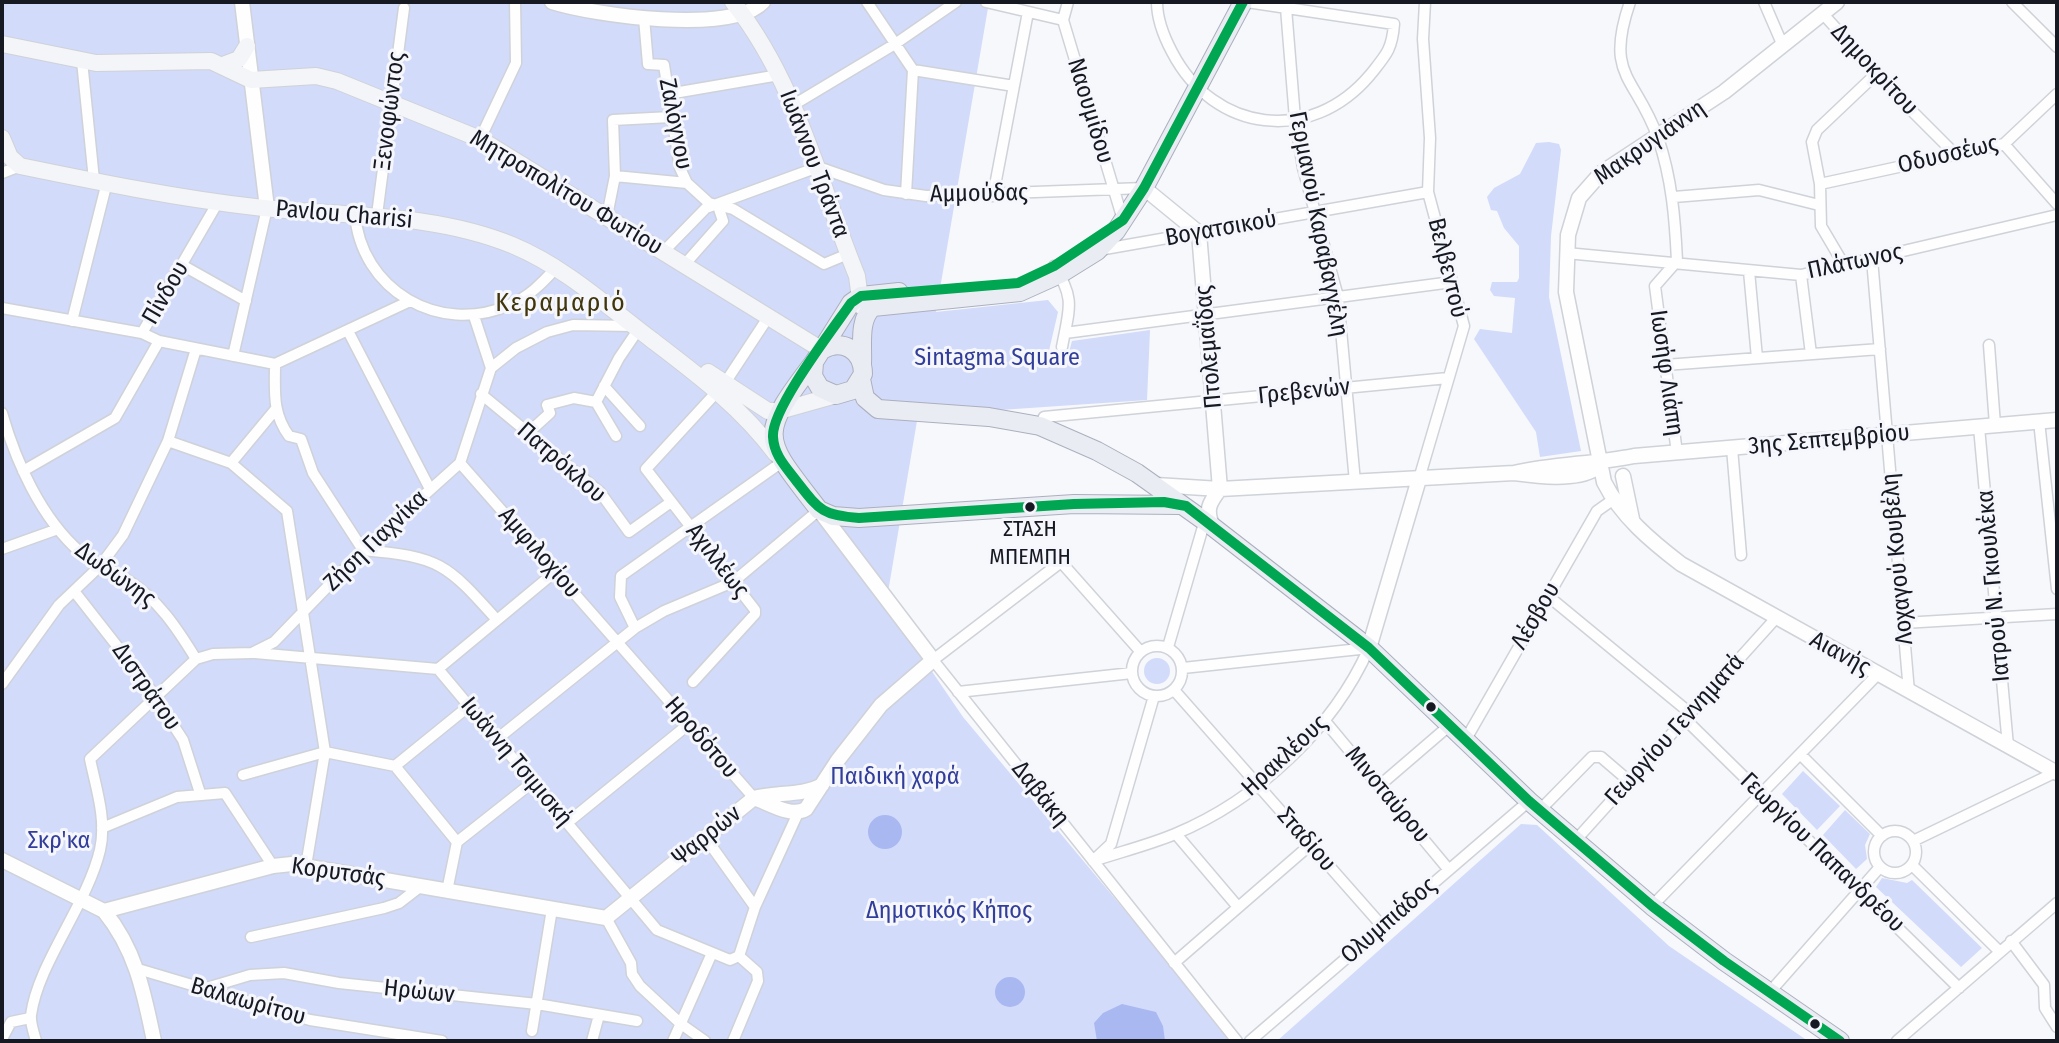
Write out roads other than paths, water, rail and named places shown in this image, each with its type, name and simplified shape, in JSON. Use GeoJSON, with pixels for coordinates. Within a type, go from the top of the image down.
{"type":"FeatureCollection","features":[{"type":"Feature","properties":{"kind":"main road"},"geometry":{"type":"LineString","coordinates":[[1186,506],[1164,502],[1074,504],[859,518],[833,516],[818,510],[779,458],[772,434],[779,411],[851,303],[860,296],[1005,285],[1057,270],[1097,251],[1123,220],[1144,188],[1245,2]]}},
{"type":"Feature","properties":{"kind":"main road","name":"Ιωάννου Τράντα"},"geometry":{"type":"LineString","coordinates":[[738,8],[795,104],[857,276],[863,325]]}},
{"type":"Feature","properties":{"kind":"main road"},"geometry":{"type":"LineString","coordinates":[[2,44],[82,61],[211,61],[251,80]]}},
{"type":"Feature","properties":{"kind":"main road"},"geometry":{"type":"LineString","coordinates":[[223,65],[239,59],[247,46]]}},
{"type":"Feature","properties":{"kind":"main road","name":"Μητροπολίτου Φωτίου"},"geometry":{"type":"LineString","coordinates":[[251,80],[326,76],[480,139],[769,316],[818,356]]}},
{"type":"Feature","properties":{"kind":"main road"},"geometry":{"type":"LineString","coordinates":[[2,138],[10,157],[20,166]]}},
{"type":"Feature","properties":{"kind":"main road","name":"Pavlou Charisi"},"geometry":{"type":"LineString","coordinates":[[20,166],[218,202],[377,215],[502,241],[556,268],[668,352],[686,358],[721,387],[779,458]]}},
{"type":"Feature","properties":{"kind":"main road"},"geometry":{"type":"LineString","coordinates":[[1123,220],[1028,290],[1007,295],[873,307],[865,316],[863,325],[862,371],[865,398],[878,409],[989,417],[1040,426],[1137,472],[1186,506],[1369,648],[1535,805],[1652,906],[1769,993],[1840,1041]]}},
{"type":"Feature","properties":{"kind":"main road"},"geometry":{"type":"LineString","coordinates":[[779,411],[849,392],[862,371],[856,352],[848,346],[834,345],[818,356],[813,376],[827,393],[836,395]]}},
{"type":"Feature","properties":{"kind":"main road","name":"Pavlou Charisi"},"geometry":{"type":"LineString","coordinates":[[721,387],[763,409],[779,411]]}},
{"type":"Feature","properties":{"kind":"main road"},"geometry":{"type":"LineString","coordinates":[[1136,495],[1142,486],[1137,472]]}},
{"type":"Feature","properties":{"kind":"main road"},"geometry":{"type":"LineString","coordinates":[[1074,504],[1136,495],[1170,495]]}},
{"type":"Feature","properties":{"kind":"street"},"geometry":{"type":"LineString","coordinates":[[233,356],[267,208],[242,2]]}},
{"type":"Feature","properties":{"kind":"street"},"geometry":{"type":"LineString","coordinates":[[480,139],[516,63],[515,2]]}},
{"type":"Feature","properties":{"kind":"street"},"geometry":{"type":"LineString","coordinates":[[552,2],[607,15],[644,18],[738,8],[763,2]]}},
{"type":"Feature","properties":{"kind":"street"},"geometry":{"type":"LineString","coordinates":[[867,2],[913,70],[906,194]]}},
{"type":"Feature","properties":{"kind":"street"},"geometry":{"type":"LineString","coordinates":[[795,104],[895,44],[956,2]]}},
{"type":"Feature","properties":{"kind":"street"},"geometry":{"type":"LineString","coordinates":[[986,2],[1063,20],[1068,2]]}},
{"type":"Feature","properties":{"kind":"street"},"geometry":{"type":"LineString","coordinates":[[1157,2],[1159,20],[1169,46],[1198,89],[1220,106],[1251,118],[1295,119],[1323,113],[1349,97],[1392,48],[1394,24],[1245,2]]}},
{"type":"Feature","properties":{"kind":"street","name":"Βελβεντού"},"geometry":{"type":"LineString","coordinates":[[1369,648],[1464,326],[1428,192],[1430,138],[1423,39],[1425,2]]}},
{"type":"Feature","properties":{"kind":"street"},"geometry":{"type":"LineString","coordinates":[[1630,2],[1620,30],[1619,55],[1626,76],[1657,136],[1674,197],[1677,261]]}},
{"type":"Feature","properties":{"kind":"street"},"geometry":{"type":"LineString","coordinates":[[1764,2],[1783,46]]}},
{"type":"Feature","properties":{"kind":"street","name":"Μακρυγιάννη"},"geometry":{"type":"LineString","coordinates":[[1591,466],[1599,444],[1569,310],[1566,253],[1571,219],[1586,189],[1601,173],[1724,92],[1838,2]]}},
{"type":"Feature","properties":{"kind":"street"},"geometry":{"type":"LineString","coordinates":[[2012,2],[2057,47]]}},
{"type":"Feature","properties":{"kind":"street","name":"Ξενοφώντος"},"geometry":{"type":"LineString","coordinates":[[377,215],[404,8]]}},
{"type":"Feature","properties":{"kind":"street","name":"Γερμανού Καραβαγγέλη"},"geometry":{"type":"LineString","coordinates":[[1286,8],[1295,119],[1313,212],[1338,297],[1355,482]]}},
{"type":"Feature","properties":{"kind":"street"},"geometry":{"type":"LineString","coordinates":[[993,196],[1028,12]]}},
{"type":"Feature","properties":{"kind":"street","name":"Δημοκρίτου"},"geometry":{"type":"LineString","coordinates":[[1823,14],[1876,74],[1956,155]]}},
{"type":"Feature","properties":{"kind":"street","name":"Ζαλόγγου"},"geometry":{"type":"LineString","coordinates":[[644,18],[648,64],[664,65],[680,169],[687,183],[709,203],[733,209],[824,264],[848,254]]}},
{"type":"Feature","properties":{"kind":"street","name":"Ναουμίδου"},"geometry":{"type":"LineString","coordinates":[[1063,20],[1123,220]]}},
{"type":"Feature","properties":{"kind":"street"},"geometry":{"type":"LineString","coordinates":[[72,321],[100,181],[82,61]]}},
{"type":"Feature","properties":{"kind":"street"},"geometry":{"type":"LineString","coordinates":[[913,70],[1014,86]]}},
{"type":"Feature","properties":{"kind":"street"},"geometry":{"type":"LineString","coordinates":[[1844,265],[1821,226],[1820,184],[1814,136],[1876,74]]}},
{"type":"Feature","properties":{"kind":"street"},"geometry":{"type":"LineString","coordinates":[[668,94],[779,75]]}},
{"type":"Feature","properties":{"kind":"street","name":"Οδυσσέως"},"geometry":{"type":"LineString","coordinates":[[1820,184],[2004,144],[2057,94]]}},
{"type":"Feature","properties":{"kind":"street"},"geometry":{"type":"LineString","coordinates":[[607,216],[615,176],[613,120],[671,117]]}},
{"type":"Feature","properties":{"kind":"street"},"geometry":{"type":"LineString","coordinates":[[2004,144],[2057,204]]}},
{"type":"Feature","properties":{"kind":"street"},"geometry":{"type":"LineString","coordinates":[[2,173],[20,166]]}},
{"type":"Feature","properties":{"kind":"street"},"geometry":{"type":"LineString","coordinates":[[664,251],[706,208],[718,206],[818,167]]}},
{"type":"Feature","properties":{"kind":"street","name":"Αμμούδας"},"geometry":{"type":"LineString","coordinates":[[818,167],[864,184],[906,194],[993,196],[1144,188]]}},
{"type":"Feature","properties":{"kind":"street"},"geometry":{"type":"LineString","coordinates":[[615,176],[687,183]]}},
{"type":"Feature","properties":{"kind":"street"},"geometry":{"type":"LineString","coordinates":[[1144,188],[1199,233]]}},
{"type":"Feature","properties":{"kind":"street"},"geometry":{"type":"LineString","coordinates":[[1674,197],[1759,190],[1819,205]]}},
{"type":"Feature","properties":{"kind":"street","name":"Βογατσικού"},"geometry":{"type":"LineString","coordinates":[[1097,251],[1428,192]]}},
{"type":"Feature","properties":{"kind":"street","name":"Πίνδου"},"geometry":{"type":"LineString","coordinates":[[2,308],[142,333],[218,202]]}},
{"type":"Feature","properties":{"kind":"street"},"geometry":{"type":"LineString","coordinates":[[685,264],[723,221],[718,206]]}},
{"type":"Feature","properties":{"kind":"street"},"geometry":{"type":"LineString","coordinates":[[355,213],[359,239],[374,271],[392,290],[410,302],[448,314],[474,316],[491,312],[525,297],[556,268]]}},
{"type":"Feature","properties":{"kind":"street","name":"Πλάτωνος"},"geometry":{"type":"LineString","coordinates":[[1566,253],[1677,261],[1801,275],[2057,215]]}},
{"type":"Feature","properties":{"kind":"street","name":"Πτολεμαΐδας"},"geometry":{"type":"LineString","coordinates":[[1199,233],[1220,489],[1209,502],[1209,524]]}},
{"type":"Feature","properties":{"kind":"street","name":"Λοχαγού Κουβέλη"},"geometry":{"type":"LineString","coordinates":[[1872,259],[1909,692]]}},
{"type":"Feature","properties":{"kind":"street","name":"Ιωσήφ Λιάπη"},"geometry":{"type":"LineString","coordinates":[[1677,261],[1655,286],[1677,453]]}},
{"type":"Feature","properties":{"kind":"street"},"geometry":{"type":"LineString","coordinates":[[182,265],[246,301]]}},
{"type":"Feature","properties":{"kind":"street"},"geometry":{"type":"LineString","coordinates":[[1057,270],[1072,300],[1062,346]]}},
{"type":"Feature","properties":{"kind":"street"},"geometry":{"type":"LineString","coordinates":[[1749,271],[1757,358]]}},
{"type":"Feature","properties":{"kind":"street"},"geometry":{"type":"LineString","coordinates":[[1801,275],[1811,354]]}},
{"type":"Feature","properties":{"kind":"street"},"geometry":{"type":"LineString","coordinates":[[1065,333],[1452,282]]}},
{"type":"Feature","properties":{"kind":"street"},"geometry":{"type":"LineString","coordinates":[[142,333],[159,341],[275,364],[410,302]]}},
{"type":"Feature","properties":{"kind":"street"},"geometry":{"type":"LineString","coordinates":[[474,316],[491,368]]}},
{"type":"Feature","properties":{"kind":"street"},"geometry":{"type":"LineString","coordinates":[[721,387],[769,316]]}},
{"type":"Feature","properties":{"kind":"street"},"geometry":{"type":"LineString","coordinates":[[460,463],[491,368],[531,339],[559,328],[587,324],[636,328],[596,402]]}},
{"type":"Feature","properties":{"kind":"street"},"geometry":{"type":"LineString","coordinates":[[348,331],[430,489]]}},
{"type":"Feature","properties":{"kind":"street"},"geometry":{"type":"LineString","coordinates":[[23,471],[115,418],[159,341]]}},
{"type":"Feature","properties":{"kind":"street"},"geometry":{"type":"LineString","coordinates":[[1989,345],[1995,425]]}},
{"type":"Feature","properties":{"kind":"street"},"geometry":{"type":"LineString","coordinates":[[2,684],[74,591],[111,554],[137,510],[169,441],[195,349]]}},
{"type":"Feature","properties":{"kind":"street"},"geometry":{"type":"LineString","coordinates":[[1665,365],[1880,349]]}},
{"type":"Feature","properties":{"kind":"street"},"geometry":{"type":"LineString","coordinates":[[275,364],[275,410],[289,436],[300,439],[313,473],[363,550],[415,556],[441,565],[460,579],[497,620]]}},
{"type":"Feature","properties":{"kind":"street","name":"Γρεβενών"},"geometry":{"type":"LineString","coordinates":[[1040,426],[1044,417],[1448,378]]}},
{"type":"Feature","properties":{"kind":"street"},"geometry":{"type":"LineString","coordinates":[[604,386],[640,426]]}},
{"type":"Feature","properties":{"kind":"street","name":"Αχιλλέως"},"geometry":{"type":"LineString","coordinates":[[693,682],[755,614],[755,610],[646,469],[721,387]]}},
{"type":"Feature","properties":{"kind":"street","name":"Πατρόκλου"},"geometry":{"type":"LineString","coordinates":[[481,394],[600,492],[629,532],[671,502]]}},
{"type":"Feature","properties":{"kind":"street"},"geometry":{"type":"LineString","coordinates":[[528,433],[550,413],[547,405],[574,398],[596,402],[616,436]]}},
{"type":"Feature","properties":{"kind":"street"},"geometry":{"type":"LineString","coordinates":[[231,463],[275,410]]}},
{"type":"Feature","properties":{"kind":"street","name":"Δωδώνης"},"geometry":{"type":"LineString","coordinates":[[2,413],[6,442],[58,529],[100,566],[124,577],[154,601],[168,616],[196,659]]}},
{"type":"Feature","properties":{"kind":"street","name":"3ης Σεπτεμβρίου"},"geometry":{"type":"LineString","coordinates":[[1155,484],[1220,489],[1514,473],[1591,466],[1634,456],[2057,420]]}},
{"type":"Feature","properties":{"kind":"street"},"geometry":{"type":"LineString","coordinates":[[2039,421],[2057,589]]}},
{"type":"Feature","properties":{"kind":"street","name":"Ιατρού N. Γκιουλέκα"},"geometry":{"type":"LineString","coordinates":[[1979,427],[2008,746]]}},
{"type":"Feature","properties":{"kind":"street"},"geometry":{"type":"LineString","coordinates":[[169,441],[231,463],[287,511],[325,752],[306,866]]}},
{"type":"Feature","properties":{"kind":"street"},"geometry":{"type":"LineString","coordinates":[[1599,444],[1606,452],[1614,455],[1634,456],[1623,476]]}},
{"type":"Feature","properties":{"kind":"street"},"geometry":{"type":"LineString","coordinates":[[1732,448],[1741,555]]}},
{"type":"Feature","properties":{"kind":"street"},"geometry":{"type":"LineString","coordinates":[[635,628],[620,597],[621,576],[779,458]]}},
{"type":"Feature","properties":{"kind":"street","name":"Ζήση Γιαχνίκα"},"geometry":{"type":"LineString","coordinates":[[253,653],[274,642],[363,550],[460,463]]}},
{"type":"Feature","properties":{"kind":"street","name":"Αμφιλοχίου"},"geometry":{"type":"LineString","coordinates":[[460,463],[617,642]]}},
{"type":"Feature","properties":{"kind":"street"},"geometry":{"type":"LineString","coordinates":[[1591,466],[1614,467],[1623,476],[1633,520]]}},
{"type":"Feature","properties":{"kind":"street","name":"Αιανής"},"geometry":{"type":"LineString","coordinates":[[1591,466],[1646,537],[1681,564],[1877,675],[2057,772]]}},
{"type":"Feature","properties":{"kind":"street","name":"3ης Σεπτεμβρίου"},"geometry":{"type":"LineString","coordinates":[[1170,495],[1201,495],[1220,489]]}},
{"type":"Feature","properties":{"kind":"street","name":"Λέσβου"},"geometry":{"type":"LineString","coordinates":[[1466,739],[1597,510],[1614,499]]}},
{"type":"Feature","properties":{"kind":"street"},"geometry":{"type":"LineString","coordinates":[[497,739],[635,628],[664,611],[733,582],[818,510]]}},
{"type":"Feature","properties":{"kind":"street","name":"Δαβάκη"},"geometry":{"type":"LineString","coordinates":[[818,510],[958,692],[1237,1041]]}},
{"type":"Feature","properties":{"kind":"street"},"geometry":{"type":"LineString","coordinates":[[844,545],[844,529],[859,518]]}},
{"type":"Feature","properties":{"kind":"street"},"geometry":{"type":"LineString","coordinates":[[1168,647],[1209,524]]}},
{"type":"Feature","properties":{"kind":"street"},"geometry":{"type":"LineString","coordinates":[[2,549],[58,529]]}},
{"type":"Feature","properties":{"kind":"street"},"geometry":{"type":"LineString","coordinates":[[733,1041],[758,981],[757,971],[739,957],[755,907],[798,813],[806,809],[881,705],[933,660],[1061,562],[1140,651]]}},
{"type":"Feature","properties":{"kind":"street"},"geometry":{"type":"LineString","coordinates":[[36,1041],[30,1018],[40,985],[81,900],[99,855],[103,828],[90,759],[155,696],[196,659],[212,654],[253,653],[438,669],[555,572]]}},
{"type":"Feature","properties":{"kind":"street","name":"Διστράτου"},"geometry":{"type":"LineString","coordinates":[[74,591],[155,696],[183,740],[200,793]]}},
{"type":"Feature","properties":{"kind":"street","name":"Γεωργίου Παπανδρέου"},"geometry":{"type":"LineString","coordinates":[[1548,596],[1687,716],[1761,794],[1959,988]]}},
{"type":"Feature","properties":{"kind":"street"},"geometry":{"type":"LineString","coordinates":[[1903,623],[2057,614]]}},
{"type":"Feature","properties":{"kind":"street","name":"Γεωργίου Γεννηματά"},"geometry":{"type":"LineString","coordinates":[[1575,841],[1776,618]]}},
{"type":"Feature","properties":{"kind":"street","name":"Ηροδότου"},"geometry":{"type":"LineString","coordinates":[[617,642],[754,798],[798,813]]}},
{"type":"Feature","properties":{"kind":"street"},"geometry":{"type":"LineString","coordinates":[[1157,645],[1168,647],[1180,658],[1181,680],[1174,690],[1154,696],[1139,688],[1132,674],[1133,664],[1140,651],[1157,645]]}},
{"type":"Feature","properties":{"kind":"street"},"geometry":{"type":"LineString","coordinates":[[1182,668],[1369,648]]}},
{"type":"Feature","properties":{"kind":"street","name":"Ηρακλέους"},"geometry":{"type":"LineString","coordinates":[[1093,861],[1176,834],[1258,785],[1324,720],[1347,690],[1369,648]]}},
{"type":"Feature","properties":{"kind":"street","name":"Ιωάννη Τσιμισκή"},"geometry":{"type":"LineString","coordinates":[[438,669],[657,930],[730,960],[739,957]]}},
{"type":"Feature","properties":{"kind":"street"},"geometry":{"type":"LineString","coordinates":[[958,692],[1132,674]]}},
{"type":"Feature","properties":{"kind":"street"},"geometry":{"type":"LineString","coordinates":[[1652,906],[1877,675]]}},
{"type":"Feature","properties":{"kind":"street","name":"Σταδίου"},"geometry":{"type":"LineString","coordinates":[[1174,690],[1382,927]]}},
{"type":"Feature","properties":{"kind":"street"},"geometry":{"type":"LineString","coordinates":[[1093,861],[1111,844],[1154,696]]}},
{"type":"Feature","properties":{"kind":"street"},"geometry":{"type":"LineString","coordinates":[[395,766],[469,706]]}},
{"type":"Feature","properties":{"kind":"street","name":"Μινοταύρου"},"geometry":{"type":"LineString","coordinates":[[1324,720],[1449,870]]}},
{"type":"Feature","properties":{"kind":"street"},"geometry":{"type":"LineString","coordinates":[[567,823],[689,724]]}},
{"type":"Feature","properties":{"kind":"street"},"geometry":{"type":"LineString","coordinates":[[1379,786],[1450,725]]}},
{"type":"Feature","properties":{"kind":"street"},"geometry":{"type":"LineString","coordinates":[[243,775],[325,752],[395,766],[457,842]]}},
{"type":"Feature","properties":{"kind":"street"},"geometry":{"type":"LineString","coordinates":[[1800,754],[1882,836]]}},
{"type":"Feature","properties":{"kind":"street","name":"Ολυμπιάδος"},"geometry":{"type":"LineString","coordinates":[[1250,1041],[1449,870],[1535,805],[1592,757],[1601,757],[1629,780]]}},
{"type":"Feature","properties":{"kind":"street"},"geometry":{"type":"LineString","coordinates":[[1913,841],[2057,772]]}},
{"type":"Feature","properties":{"kind":"street"},"geometry":{"type":"LineString","coordinates":[[447,891],[457,842],[533,782]]}},
{"type":"Feature","properties":{"kind":"street","name":"Ψαρρών"},"geometry":{"type":"LineString","coordinates":[[606,918],[754,798],[773,793],[813,790],[822,785]]}},
{"type":"Feature","properties":{"kind":"street"},"geometry":{"type":"LineString","coordinates":[[103,828],[177,797],[225,793],[273,866]]}},
{"type":"Feature","properties":{"kind":"street"},"geometry":{"type":"LineString","coordinates":[[1898,831],[1913,841],[1916,853],[1912,865],[1895,873],[1880,867],[1875,851],[1882,836],[1898,831]]}},
{"type":"Feature","properties":{"kind":"street"},"geometry":{"type":"LineString","coordinates":[[1176,834],[1238,907]]}},
{"type":"Feature","properties":{"kind":"street"},"geometry":{"type":"LineString","coordinates":[[705,837],[755,907]]}},
{"type":"Feature","properties":{"kind":"street"},"geometry":{"type":"LineString","coordinates":[[1174,963],[1310,845]]}},
{"type":"Feature","properties":{"kind":"street"},"geometry":{"type":"LineString","coordinates":[[2,860],[104,911],[126,939],[138,970],[155,1041]]}},
{"type":"Feature","properties":{"kind":"street"},"geometry":{"type":"LineString","coordinates":[[1912,865],[1999,951]]}},
{"type":"Feature","properties":{"kind":"street","name":"Κορυτσάς"},"geometry":{"type":"LineString","coordinates":[[104,911],[273,866],[306,866],[606,918]]}},
{"type":"Feature","properties":{"kind":"street"},"geometry":{"type":"LineString","coordinates":[[1769,993],[1880,867]]}},
{"type":"Feature","properties":{"kind":"street"},"geometry":{"type":"LineString","coordinates":[[251,937],[399,904],[421,886]]}},
{"type":"Feature","properties":{"kind":"street"},"geometry":{"type":"LineString","coordinates":[[1897,1041],[1999,951],[2056,907]]}},
{"type":"Feature","properties":{"kind":"street"},"geometry":{"type":"LineString","coordinates":[[532,1031],[552,909]]}},
{"type":"Feature","properties":{"kind":"street"},"geometry":{"type":"LineString","coordinates":[[606,918],[631,963],[632,974],[640,986],[681,1024],[705,1041]]}},
{"type":"Feature","properties":{"kind":"street"},"geometry":{"type":"LineString","coordinates":[[2011,941],[2044,985],[2045,1008],[2057,1027]]}},
{"type":"Feature","properties":{"kind":"street"},"geometry":{"type":"LineString","coordinates":[[673,1041],[712,953]]}},
{"type":"Feature","properties":{"kind":"street","name":"Βαλαωρίτου"},"geometry":{"type":"LineString","coordinates":[[138,970],[310,1020],[399,1039],[442,1041]]}},
{"type":"Feature","properties":{"kind":"street","name":"Ηρώων"},"geometry":{"type":"LineString","coordinates":[[203,989],[250,975],[284,972],[339,983],[537,1004],[637,1021]]}},
{"type":"Feature","properties":{"kind":"street"},"geometry":{"type":"LineString","coordinates":[[2045,1008],[2057,1003]]}},
{"type":"Feature","properties":{"kind":"street"},"geometry":{"type":"LineString","coordinates":[[592,1041],[599,1015]]}},
{"type":"Feature","properties":{"kind":"street"},"geometry":{"type":"LineString","coordinates":[[2,1039],[11,1022],[30,1018]]}},
{"type":"Feature","properties":{"kind":"water"},"geometry":{"type":"Polygon","coordinates":[[[885,815],[897,820],[902,832],[897,844],[885,849],[873,844],[868,832],[873,820],[885,815]]]}},
{"type":"Feature","properties":{"kind":"water"},"geometry":{"type":"Polygon","coordinates":[[[1010,977],[1020,982],[1025,992],[1020,1002],[1010,1007],[1000,1002],[995,992],[1000,982],[1010,977]]]}},
{"type":"Feature","properties":{"kind":"water"},"geometry":{"type":"Polygon","coordinates":[[[1122,1004],[1156,1012],[1163,1026],[1165,1041],[1097,1041],[1094,1023],[1103,1013],[1122,1004]]]}},
{"type":"Feature","properties":{"kind":"place","name":"ΣΤΑΣΗ ΜΠΕΜΠΗ"},"geometry":{"type":"Point","coordinates":[1030,507]}},
{"type":"Feature","properties":{"kind":"district","name":"Κεραμαριό"},"geometry":{"type":"Point","coordinates":[561,304]}},
{"type":"Feature","properties":{"kind":"park label","name":"Sintagma Square"},"geometry":{"type":"Point","coordinates":[997,358]}},
{"type":"Feature","properties":{"kind":"park label","name":"Παιδική χαρά"},"geometry":{"type":"Point","coordinates":[895,777]}},
{"type":"Feature","properties":{"kind":"park label","name":"Σκρ'κα"},"geometry":{"type":"Point","coordinates":[59,841]}},
{"type":"Feature","properties":{"kind":"park label","name":"Δημοτικός Κήπος"},"geometry":{"type":"Point","coordinates":[949,911]}}]}
